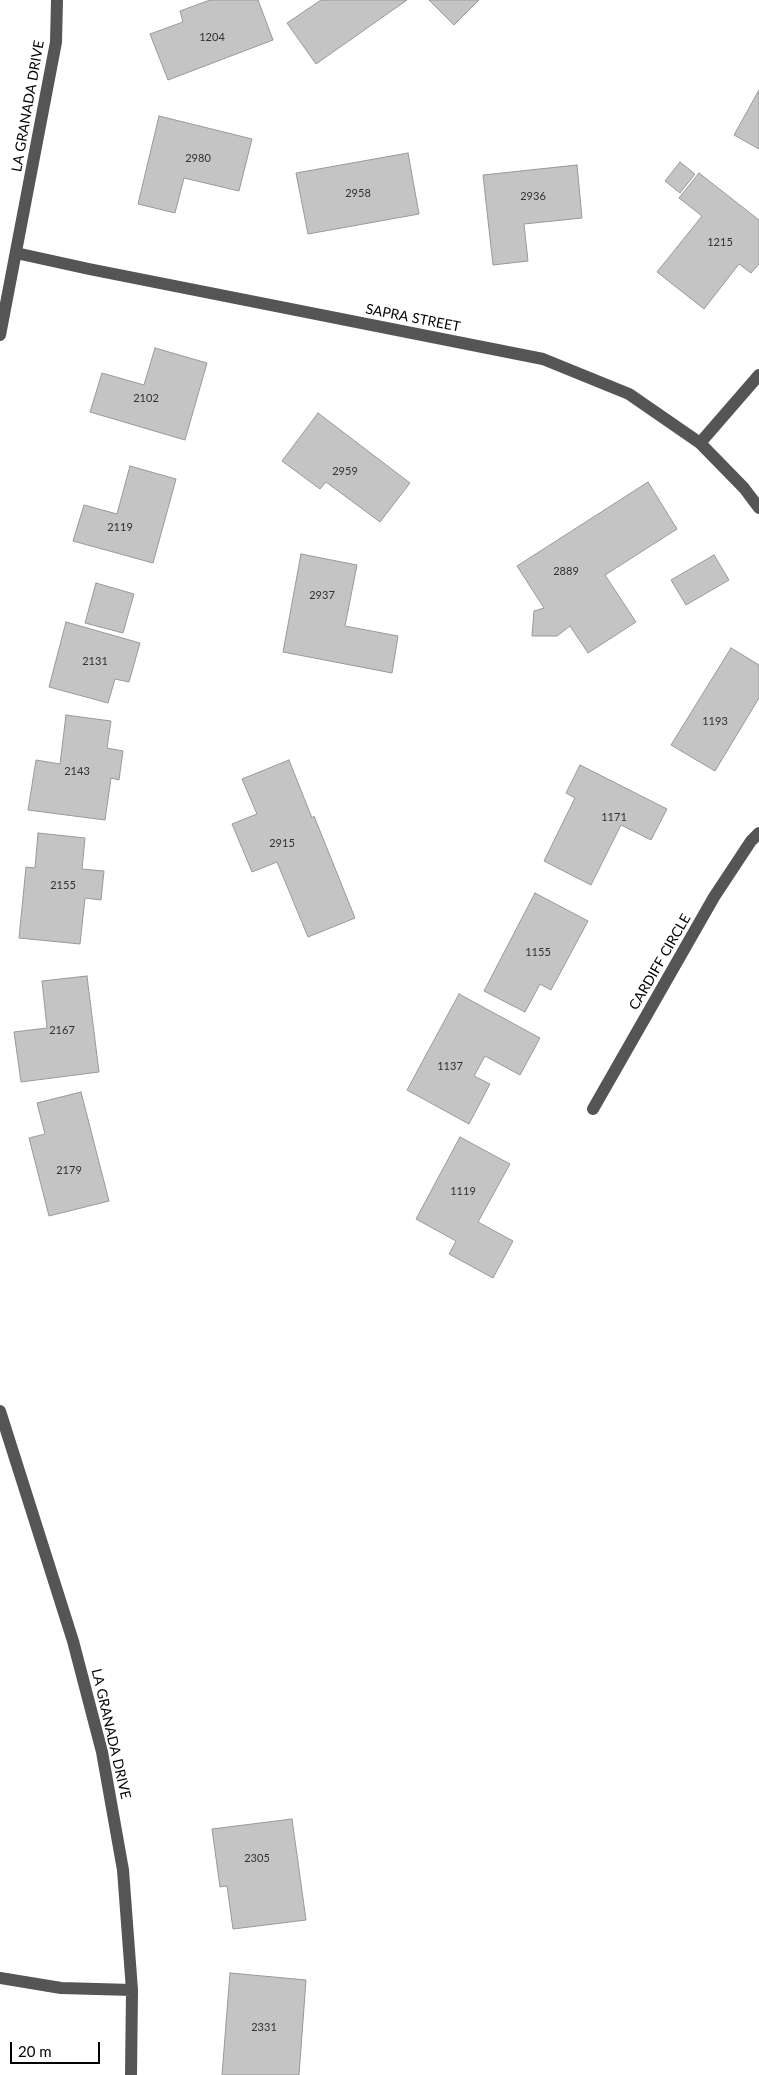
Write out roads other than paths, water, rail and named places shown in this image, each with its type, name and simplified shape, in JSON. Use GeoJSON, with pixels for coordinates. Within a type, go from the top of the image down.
{"type":"FeatureCollection","features":[{"type":"Feature","properties":{"kind":"street","name":"LA GRANADA DRIVE"},"geometry":{"type":"LineString","coordinates":[[0,335],[56,42],[57,0]]}},
{"type":"Feature","properties":{"kind":"street","name":"SAPRA STREET"},"geometry":{"type":"LineString","coordinates":[[16,253],[543,359],[629,394],[700,444],[744,488],[759,508]]}},
{"type":"Feature","properties":{"kind":"street"},"geometry":{"type":"LineString","coordinates":[[700,444],[759,375]]}},
{"type":"Feature","properties":{"kind":"street","name":"CARDIFF CIRCLE"},"geometry":{"type":"LineString","coordinates":[[593,1109],[714,898],[751,841],[759,833]]}},
{"type":"Feature","properties":{"kind":"street","name":"LA GRANADA DRIVE"},"geometry":{"type":"LineString","coordinates":[[0,1411],[73,1641],[102,1752],[122,1870],[132,1990],[131,2075]]}},
{"type":"Feature","properties":{"kind":"street"},"geometry":{"type":"LineString","coordinates":[[0,1978],[61,1988],[132,1990]]}}]}
